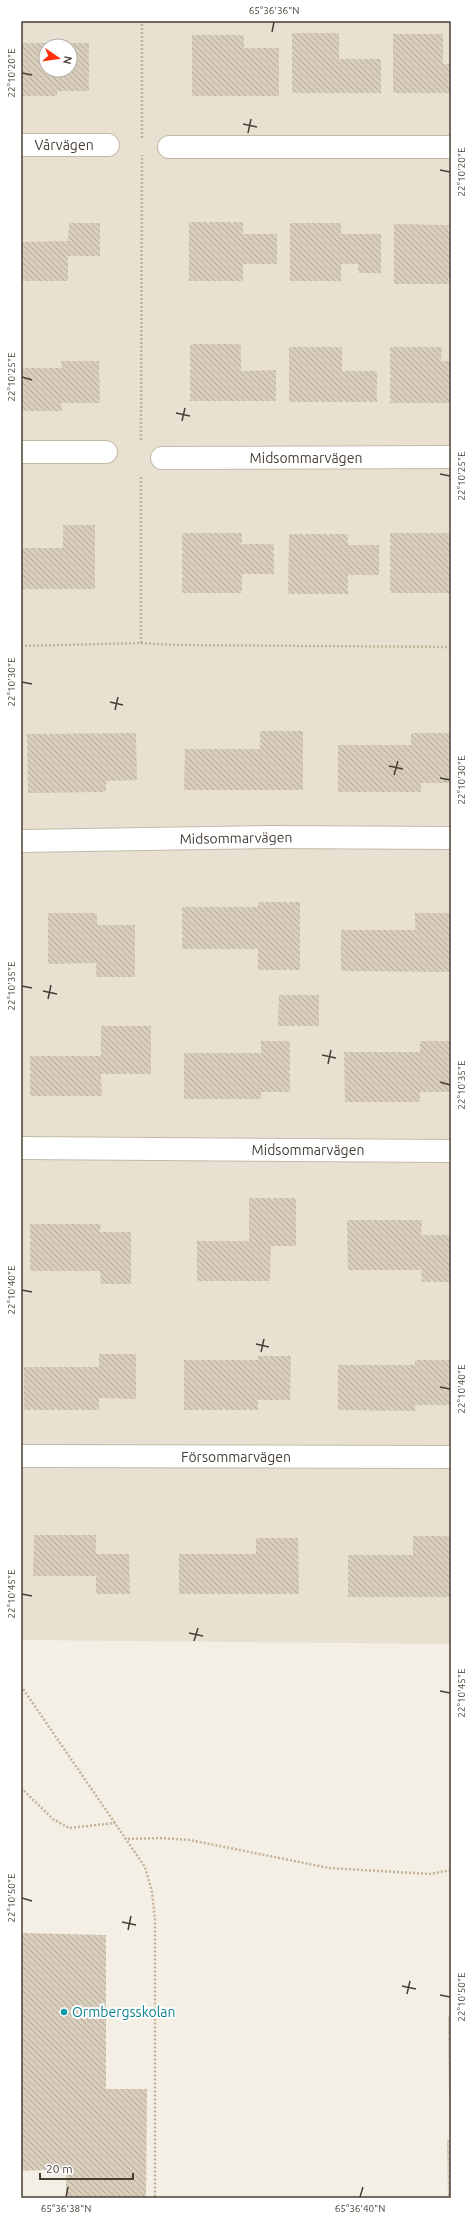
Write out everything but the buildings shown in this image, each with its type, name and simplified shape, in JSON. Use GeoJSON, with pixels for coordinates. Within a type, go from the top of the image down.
{"type":"FeatureCollection","features":[{"type":"Feature","properties":{"kind":"street","name":"Vårvägen"},"geometry":{"type":"LineString","coordinates":[[21,145],[108,145]]}},
{"type":"Feature","properties":{"kind":"street"},"geometry":{"type":"LineString","coordinates":[[169,147],[451,147]]}},
{"type":"Feature","properties":{"kind":"street"},"geometry":{"type":"LineString","coordinates":[[21,452],[106,452]]}},
{"type":"Feature","properties":{"kind":"street","name":"Midsommarvägen"},"geometry":{"type":"LineString","coordinates":[[162,458],[451,457]]}},
{"type":"Feature","properties":{"kind":"street","name":"Midsommarvägen"},"geometry":{"type":"LineString","coordinates":[[21,841],[269,837],[451,838]]}},
{"type":"Feature","properties":{"kind":"street","name":"Midsommarvägen"},"geometry":{"type":"LineString","coordinates":[[21,1148],[451,1151]]}},
{"type":"Feature","properties":{"kind":"street","name":"Försommarvägen"},"geometry":{"type":"LineString","coordinates":[[21,1456],[451,1457]]}},
{"type":"Feature","properties":{"kind":"path"},"geometry":{"type":"LineString","coordinates":[[141,444],[142,21]]}},
{"type":"Feature","properties":{"kind":"path"},"geometry":{"type":"LineString","coordinates":[[142,147],[169,147]]}},
{"type":"Feature","properties":{"kind":"path"},"geometry":{"type":"LineString","coordinates":[[141,468],[141,643]]}},
{"type":"Feature","properties":{"kind":"path"},"geometry":{"type":"LineString","coordinates":[[21,646],[141,643],[177,646],[451,647]]}},
{"type":"Feature","properties":{"kind":"path"},"geometry":{"type":"LineString","coordinates":[[21,1686],[145,1867],[152,1892],[154,1920],[155,2198]]}},
{"type":"Feature","properties":{"kind":"path"},"geometry":{"type":"LineString","coordinates":[[21,1788],[53,1819],[69,1828],[115,1823]]}},
{"type":"Feature","properties":{"kind":"path"},"geometry":{"type":"LineString","coordinates":[[127,1839],[159,1838],[190,1840],[329,1868],[430,1874],[451,1870]]}},
{"type":"Feature","properties":{"kind":"shaded area"},"geometry":{"type":"Polygon","coordinates":[[[21,21],[451,21],[451,1644],[21,1640],[21,21]]]}},
{"type":"Feature","properties":{"kind":"place","name":"Ormbergsskolan"},"geometry":{"type":"Point","coordinates":[64,2012]}}]}
